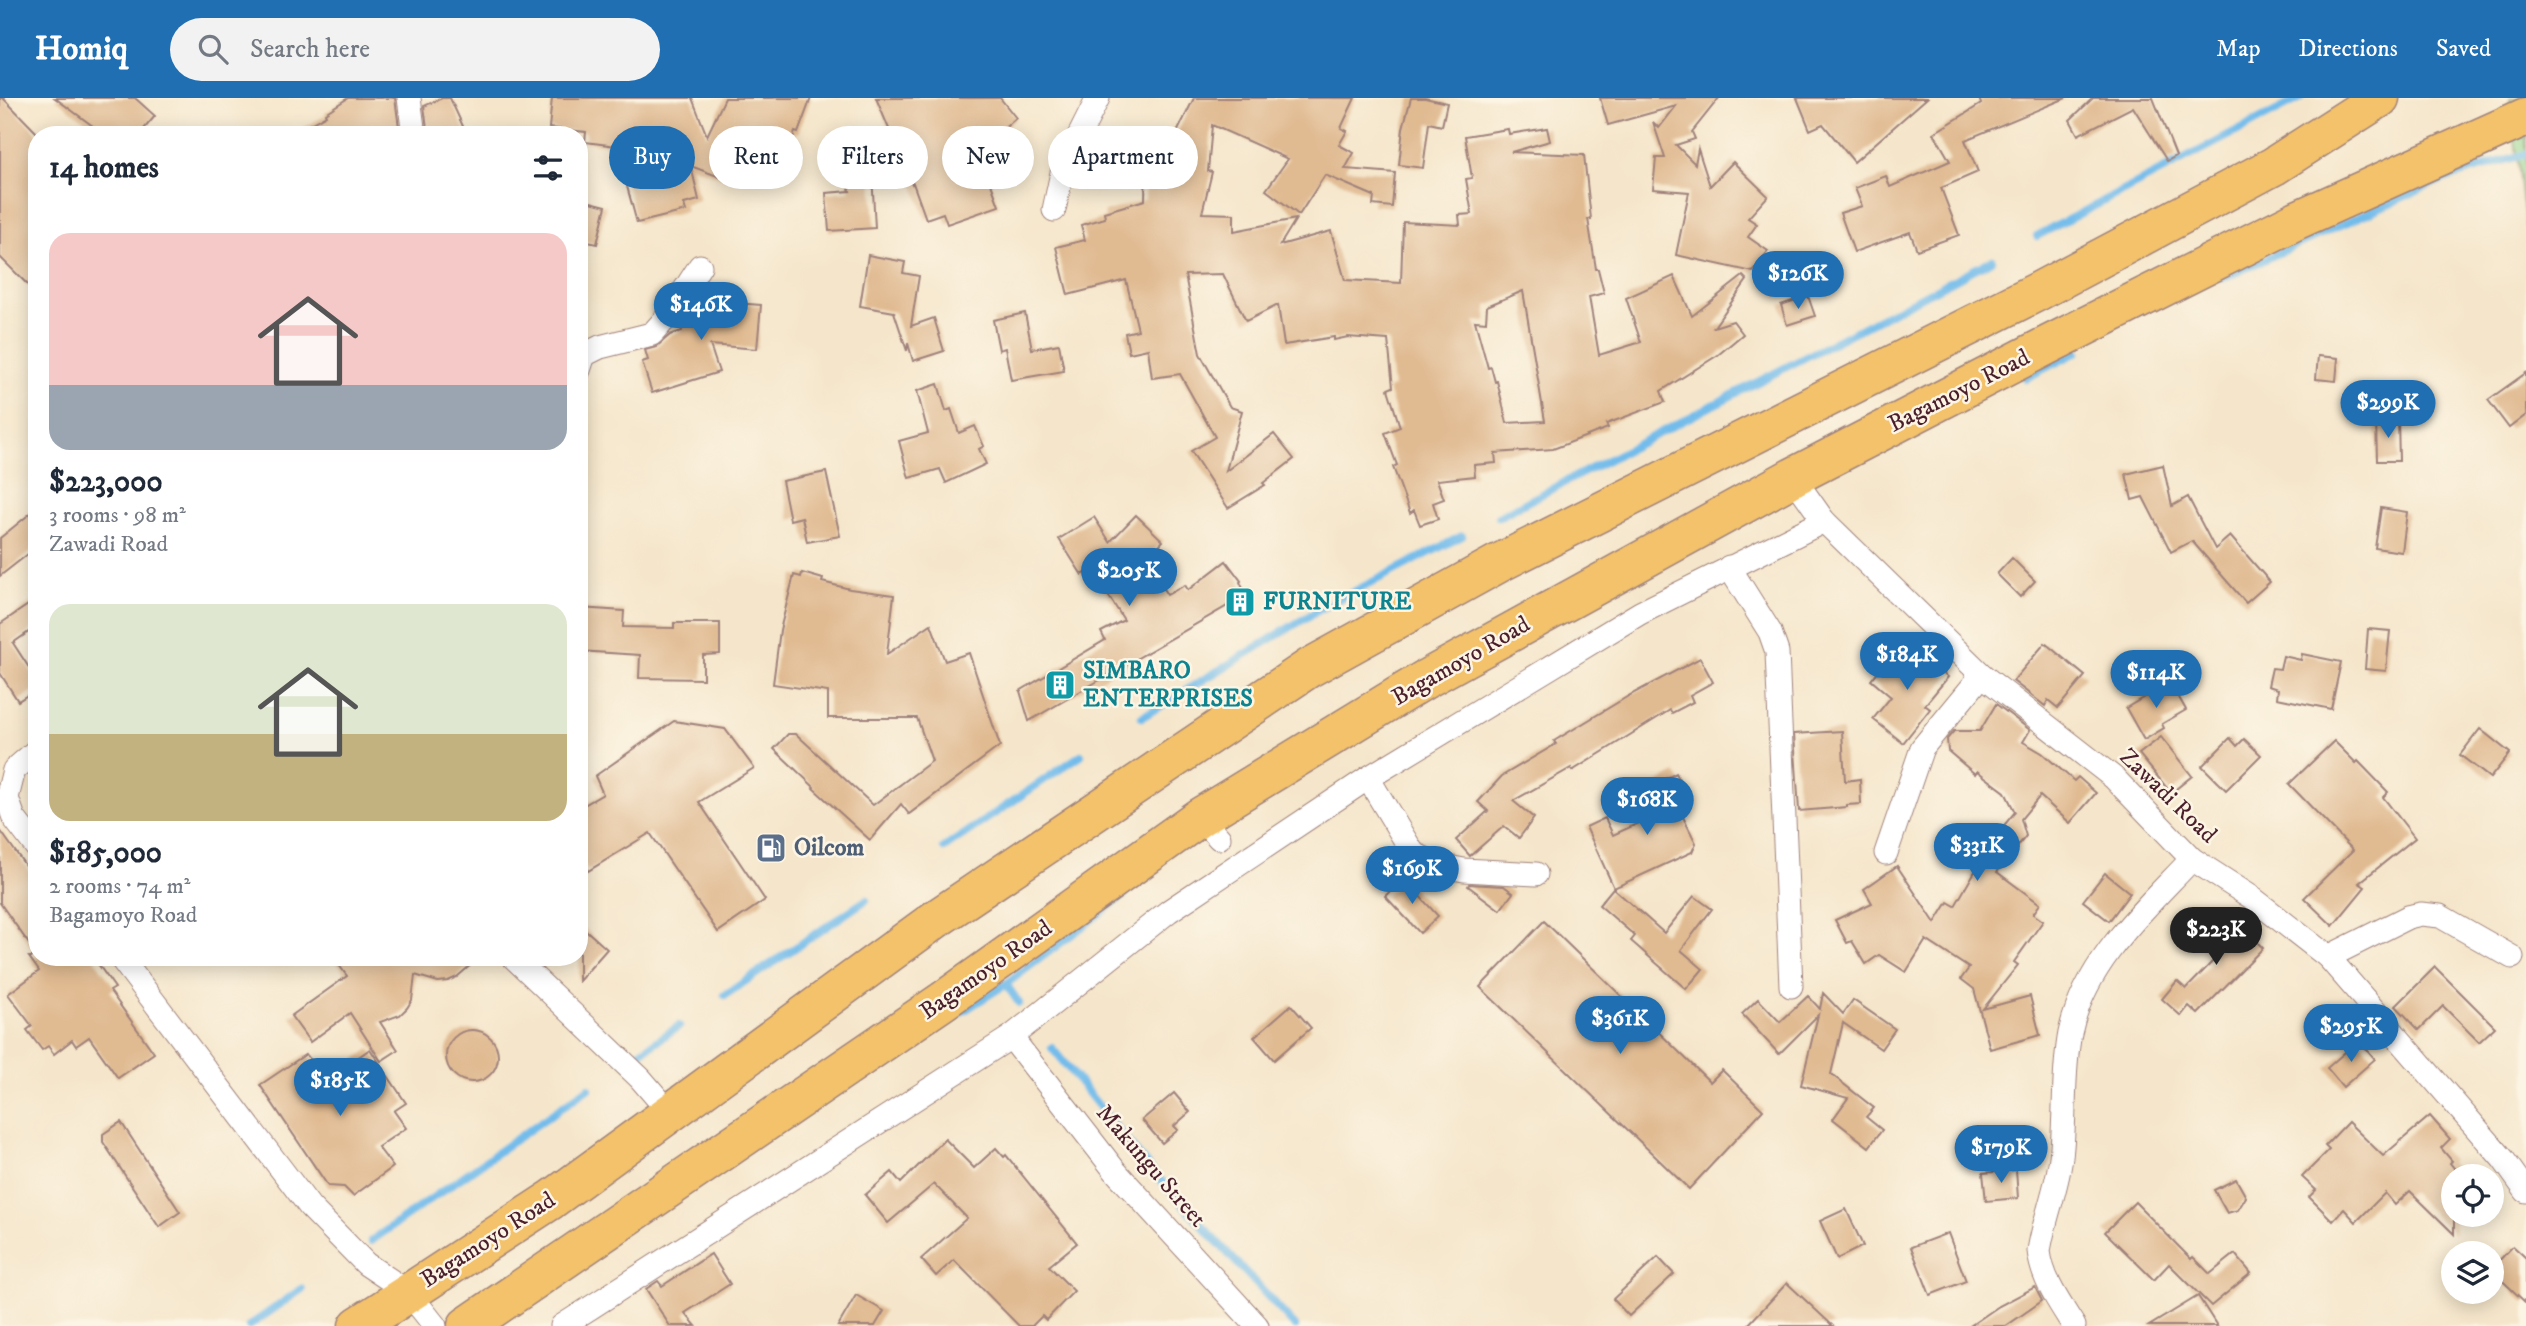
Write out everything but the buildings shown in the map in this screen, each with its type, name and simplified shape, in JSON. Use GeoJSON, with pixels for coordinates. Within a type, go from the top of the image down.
{"type":"FeatureCollection","features":[{"type":"Feature","properties":{"kind":"highway","name":"Bagamoyo Road"},"geometry":{"type":"LineString","coordinates":[[358,1326],[551,1200],[936,919],[1309,668],[1499,563],[2037,292],[2274,166],[2381,98]]}},
{"type":"Feature","properties":{"kind":"highway","name":"Bagamoyo Road"},"geometry":{"type":"LineString","coordinates":[[467,1326],[943,1002],[1210,828],[1424,680],[1793,477],[2297,220],[2525,117]]}},
{"type":"Feature","properties":{"kind":"street"},"geometry":{"type":"LineString","coordinates":[[409,98],[413,126]]}},
{"type":"Feature","properties":{"kind":"street"},"geometry":{"type":"LineString","coordinates":[[1054,210],[1063,168],[1098,98]]}},
{"type":"Feature","properties":{"kind":"street"},"geometry":{"type":"LineString","coordinates":[[588,353],[600,347],[652,334],[667,317],[700,266]]}},
{"type":"Feature","properties":{"kind":"street","name":"Zawadi Road"},"geometry":{"type":"LineString","coordinates":[[1793,477],[1824,521],[1982,675],[2114,778],[2192,859],[2251,897],[2328,957],[2503,1159],[2526,1191]]}},
{"type":"Feature","properties":{"kind":"street"},"geometry":{"type":"LineString","coordinates":[[562,1326],[1011,1037],[1169,911],[1368,778],[1640,613],[1824,521]]}},
{"type":"Feature","properties":{"kind":"street"},"geometry":{"type":"LineString","coordinates":[[1729,567],[1770,632],[1777,652],[1791,986]]}},
{"type":"Feature","properties":{"kind":"street"},"geometry":{"type":"LineString","coordinates":[[1886,853],[1922,748],[1982,675]]}},
{"type":"Feature","properties":{"kind":"street"},"geometry":{"type":"LineString","coordinates":[[28,758],[14,770],[8,799],[14,817],[28,836]]}},
{"type":"Feature","properties":{"kind":"street"},"geometry":{"type":"LineString","coordinates":[[1368,778],[1413,853],[1437,865],[1464,870],[1536,873]]}},
{"type":"Feature","properties":{"kind":"street"},"geometry":{"type":"LineString","coordinates":[[2074,1326],[2048,1284],[2040,1266],[2039,1251],[2061,1157],[2070,1034],[2089,982],[2109,952],[2192,859]]}},
{"type":"Feature","properties":{"kind":"street"},"geometry":{"type":"LineString","coordinates":[[2328,957],[2408,917],[2421,914],[2440,916],[2512,957]]}},
{"type":"Feature","properties":{"kind":"street"},"geometry":{"type":"LineString","coordinates":[[127,966],[310,1207],[366,1264],[408,1292],[435,1326]]}},
{"type":"Feature","properties":{"kind":"street"},"geometry":{"type":"LineString","coordinates":[[522,966],[640,1078],[671,1114]]}},
{"type":"Feature","properties":{"kind":"street","name":"Makungu Street"},"geometry":{"type":"LineString","coordinates":[[1011,1037],[1116,1172],[1257,1326]]}},
{"type":"Feature","properties":{"kind":"green space"},"geometry":{"type":"Polygon","coordinates":[[[2510,98],[2526,98],[2526,228],[2510,98]]]}},
{"type":"Feature","properties":{"kind":"waterway"},"geometry":{"type":"LineString","coordinates":[[2037,236],[2301,98]]}},
{"type":"Feature","properties":{"kind":"waterway"},"geometry":{"type":"LineString","coordinates":[[2223,278],[2443,179],[2526,154]]}},
{"type":"Feature","properties":{"kind":"waterway"},"geometry":{"type":"LineString","coordinates":[[1498,517],[1992,260]]}},
{"type":"Feature","properties":{"kind":"waterway"},"geometry":{"type":"LineString","coordinates":[[2026,378],[2077,352]]}},
{"type":"Feature","properties":{"kind":"waterway"},"geometry":{"type":"LineString","coordinates":[[1142,717],[1322,608],[1462,536]]}},
{"type":"Feature","properties":{"kind":"waterway"},"geometry":{"type":"LineString","coordinates":[[944,848],[1081,755]]}},
{"type":"Feature","properties":{"kind":"waterway"},"geometry":{"type":"LineString","coordinates":[[944,1023],[1006,984],[1124,895]]}},
{"type":"Feature","properties":{"kind":"waterway"},"geometry":{"type":"LineString","coordinates":[[725,995],[866,900]]}},
{"type":"Feature","properties":{"kind":"waterway"},"geometry":{"type":"LineString","coordinates":[[1006,984],[1019,1003]]}},
{"type":"Feature","properties":{"kind":"waterway"},"geometry":{"type":"LineString","coordinates":[[638,1054],[679,1026]]}},
{"type":"Feature","properties":{"kind":"waterway"},"geometry":{"type":"LineString","coordinates":[[1052,1048],[1143,1161],[1295,1326]]}},
{"type":"Feature","properties":{"kind":"waterway"},"geometry":{"type":"LineString","coordinates":[[371,1241],[589,1088]]}},
{"type":"Feature","properties":{"kind":"waterway"},"geometry":{"type":"LineString","coordinates":[[249,1326],[302,1289]]}},
{"type":"Feature","properties":{"kind":"place","name":"FURNITURE"},"geometry":{"type":"Point","coordinates":[1240,602]}},
{"type":"Feature","properties":{"kind":"place","name":"SIMBARO ENTERPRISES"},"geometry":{"type":"Point","coordinates":[1060,685]}},
{"type":"Feature","properties":{"kind":"place","name":"Oilcom"},"geometry":{"type":"Point","coordinates":[771,848]}}]}
